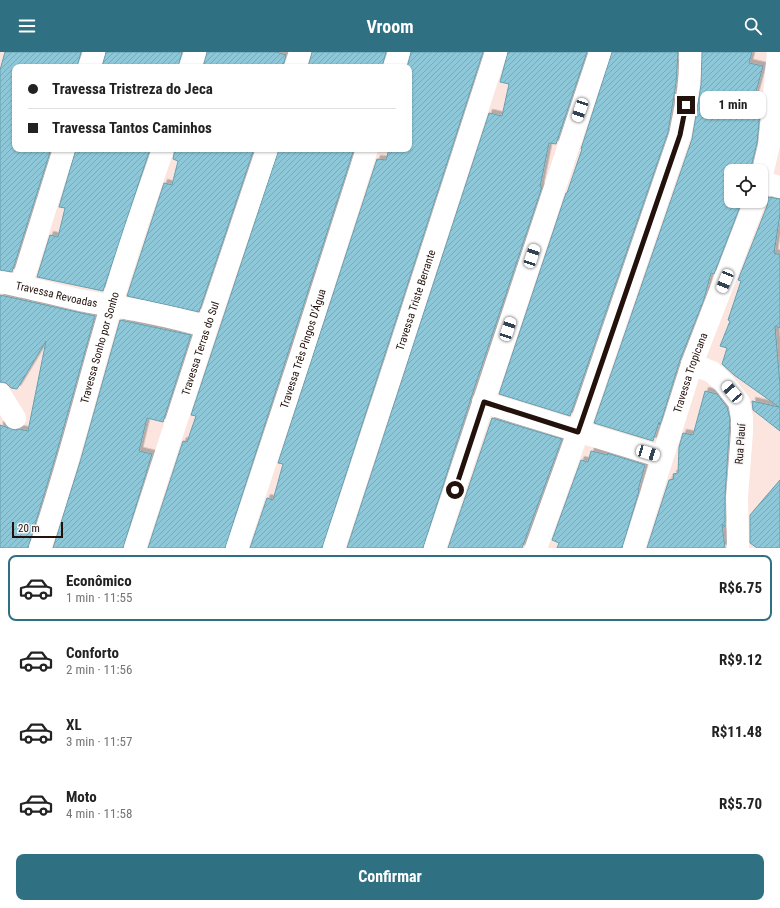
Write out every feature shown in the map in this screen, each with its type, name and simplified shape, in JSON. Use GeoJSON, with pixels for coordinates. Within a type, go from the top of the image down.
{"type":"FeatureCollection","features":[{"type":"Feature","properties":{"kind":"street"},"geometry":{"type":"LineString","coordinates":[[90,64],[94,52]]}},
{"type":"Feature","properties":{"kind":"street"},"geometry":{"type":"LineString","coordinates":[[191,64],[195,52]]}},
{"type":"Feature","properties":{"kind":"street"},"geometry":{"type":"LineString","coordinates":[[296,64],[300,52]]}},
{"type":"Feature","properties":{"kind":"street"},"geometry":{"type":"LineString","coordinates":[[395,64],[399,52]]}},
{"type":"Feature","properties":{"kind":"street","name":"Travessa Triste Berrante"},"geometry":{"type":"LineString","coordinates":[[334,548],[496,52]]}},
{"type":"Feature","properties":{"kind":"street"},"geometry":{"type":"LineString","coordinates":[[436,548],[600,52]]}},
{"type":"Feature","properties":{"kind":"street"},"geometry":{"type":"LineString","coordinates":[[536,548],[578,432],[680,135],[689,90],[691,72],[690,52]]}},
{"type":"Feature","properties":{"kind":"street"},"geometry":{"type":"LineString","coordinates":[[765,164],[769,145],[778,52]]}},
{"type":"Feature","properties":{"kind":"street"},"geometry":{"type":"LineString","coordinates":[[10,284],[63,152]]}},
{"type":"Feature","properties":{"kind":"street","name":"Travessa Sonho por Sonho"},"geometry":{"type":"LineString","coordinates":[[40,548],[67,465],[111,305],[162,152]]}},
{"type":"Feature","properties":{"kind":"street","name":"Travessa Terras do Sul"},"geometry":{"type":"LineString","coordinates":[[135,548],[266,152]]}},
{"type":"Feature","properties":{"kind":"street","name":"Travessa Três Pingos D'Água"},"geometry":{"type":"LineString","coordinates":[[237,548],[366,152]]}},
{"type":"Feature","properties":{"kind":"street"},"geometry":{"type":"LineString","coordinates":[[768,183],[780,187]]}},
{"type":"Feature","properties":{"kind":"street","name":"Travessa Tropicana"},"geometry":{"type":"LineString","coordinates":[[634,548],[692,364],[752,208]]}},
{"type":"Feature","properties":{"kind":"street","name":"Travessa Revoadas"},"geometry":{"type":"LineString","coordinates":[[10,284],[207,327]]}},
{"type":"Feature","properties":{"kind":"street","name":"Rua Piauí"},"geometry":{"type":"LineString","coordinates":[[692,364],[712,372],[724,383],[739,402],[742,418],[742,432],[737,497],[738,548]]}},
{"type":"Feature","properties":{"kind":"street"},"geometry":{"type":"LineString","coordinates":[[0,394],[15,418]]}},
{"type":"Feature","properties":{"kind":"street"},"geometry":{"type":"LineString","coordinates":[[484,402],[662,457]]}},
{"type":"Feature","properties":{"kind":"building"},"geometry":{"type":"Polygon","coordinates":[[[5,52],[81,52],[78,64],[12,64],[12,152],[50,152],[12,272],[0,270],[0,70],[5,52]]]}},
{"type":"Feature","properties":{"kind":"building"},"geometry":{"type":"Polygon","coordinates":[[[106,52],[182,52],[179,64],[103,64],[106,52]]]}},
{"type":"Feature","properties":{"kind":"building"},"geometry":{"type":"Polygon","coordinates":[[[207,52],[276,52],[286,55],[284,64],[204,64],[207,52]]]}},
{"type":"Feature","properties":{"kind":"building"},"geometry":{"type":"Polygon","coordinates":[[[312,52],[386,52],[383,64],[309,64],[312,52]]]}},
{"type":"Feature","properties":{"kind":"building"},"geometry":{"type":"Polygon","coordinates":[[[411,52],[483,52],[322,548],[250,548],[267,498],[273,500],[283,464],[278,463],[377,159],[386,160],[388,152],[412,152],[412,64],[408,64],[411,52]]]}},
{"type":"Feature","properties":{"kind":"building"},"geometry":{"type":"Polygon","coordinates":[[[508,52],[587,52],[556,144],[549,143],[540,187],[542,187],[471,398],[423,548],[347,548],[489,113],[502,116],[509,84],[500,82],[508,52]]]}},
{"type":"Feature","properties":{"kind":"building"},"geometry":{"type":"Polygon","coordinates":[[[612,52],[678,52],[676,83],[668,132],[570,416],[499,394],[582,149],[612,52]]]}},
{"type":"Feature","properties":{"kind":"building"},"geometry":{"type":"Polygon","coordinates":[[[702,52],[752,52],[749,63],[763,66],[754,99],[761,101],[757,143],[752,164],[724,164],[724,208],[739,208],[714,274],[711,273],[704,299],[680,360],[660,425],[659,422],[653,441],[594,423],[692,139],[701,85],[702,52]]]}},
{"type":"Feature","properties":{"kind":"building"},"geometry":{"type":"Polygon","coordinates":[[[75,152],[149,152],[103,291],[37,277],[50,235],[58,237],[65,208],[59,207],[75,152]]]}},
{"type":"Feature","properties":{"kind":"building"},"geometry":{"type":"Polygon","coordinates":[[[174,152],[253,152],[199,312],[127,296],[164,183],[172,185],[178,161],[173,159],[174,152]]]}},
{"type":"Feature","properties":{"kind":"building"},"geometry":{"type":"Polygon","coordinates":[[[278,152],[353,152],[225,548],[148,548],[183,441],[187,442],[196,416],[191,415],[278,152]]]}},
{"type":"Feature","properties":{"kind":"building"},"geometry":{"type":"Polygon","coordinates":[[[768,197],[780,199],[780,214],[774,253],[780,255],[780,328],[775,326],[780,385],[780,431],[753,410],[752,401],[779,407],[734,375],[722,364],[727,348],[720,346],[730,321],[728,320],[741,281],[738,280],[766,208],[768,208],[768,197]]]}},
{"type":"Feature","properties":{"kind":"building"},"geometry":{"type":"Polygon","coordinates":[[[0,295],[95,316],[28,548],[0,548],[0,425],[15,430],[19,429],[28,431],[46,341],[17,389],[11,388],[6,383],[0,382],[0,295]]]}},
{"type":"Feature","properties":{"kind":"building"},"geometry":{"type":"Polygon","coordinates":[[[120,320],[191,335],[163,422],[147,418],[139,451],[152,454],[123,548],[53,548],[80,462],[120,320]]]}},
{"type":"Feature","properties":{"kind":"building"},"geometry":{"type":"Polygon","coordinates":[[[705,391],[717,394],[727,407],[730,419],[725,496],[725,527],[722,524],[725,548],[647,548],[669,480],[674,479],[673,474],[678,473],[679,447],[683,433],[693,435],[705,391]]]}},
{"type":"Feature","properties":{"kind":"building"},"geometry":{"type":"Polygon","coordinates":[[[492,418],[562,439],[522,548],[448,548],[492,418]]]}},
{"type":"Feature","properties":{"kind":"building"},"geometry":{"type":"Polygon","coordinates":[[[591,451],[608,455],[607,453],[645,465],[622,548],[557,548],[559,543],[552,540],[581,460],[588,462],[591,451]]]}},
{"type":"Feature","properties":{"kind":"building"},"geometry":{"type":"Polygon","coordinates":[[[780,480],[780,548],[757,548],[750,543],[750,515],[780,480]]]}},
{"type":"Feature","properties":{"kind":"route"},"geometry":{"type":"LineString","coordinates":[[455,490],[484,402],[578,432],[680,135],[686,105]]}}]}
